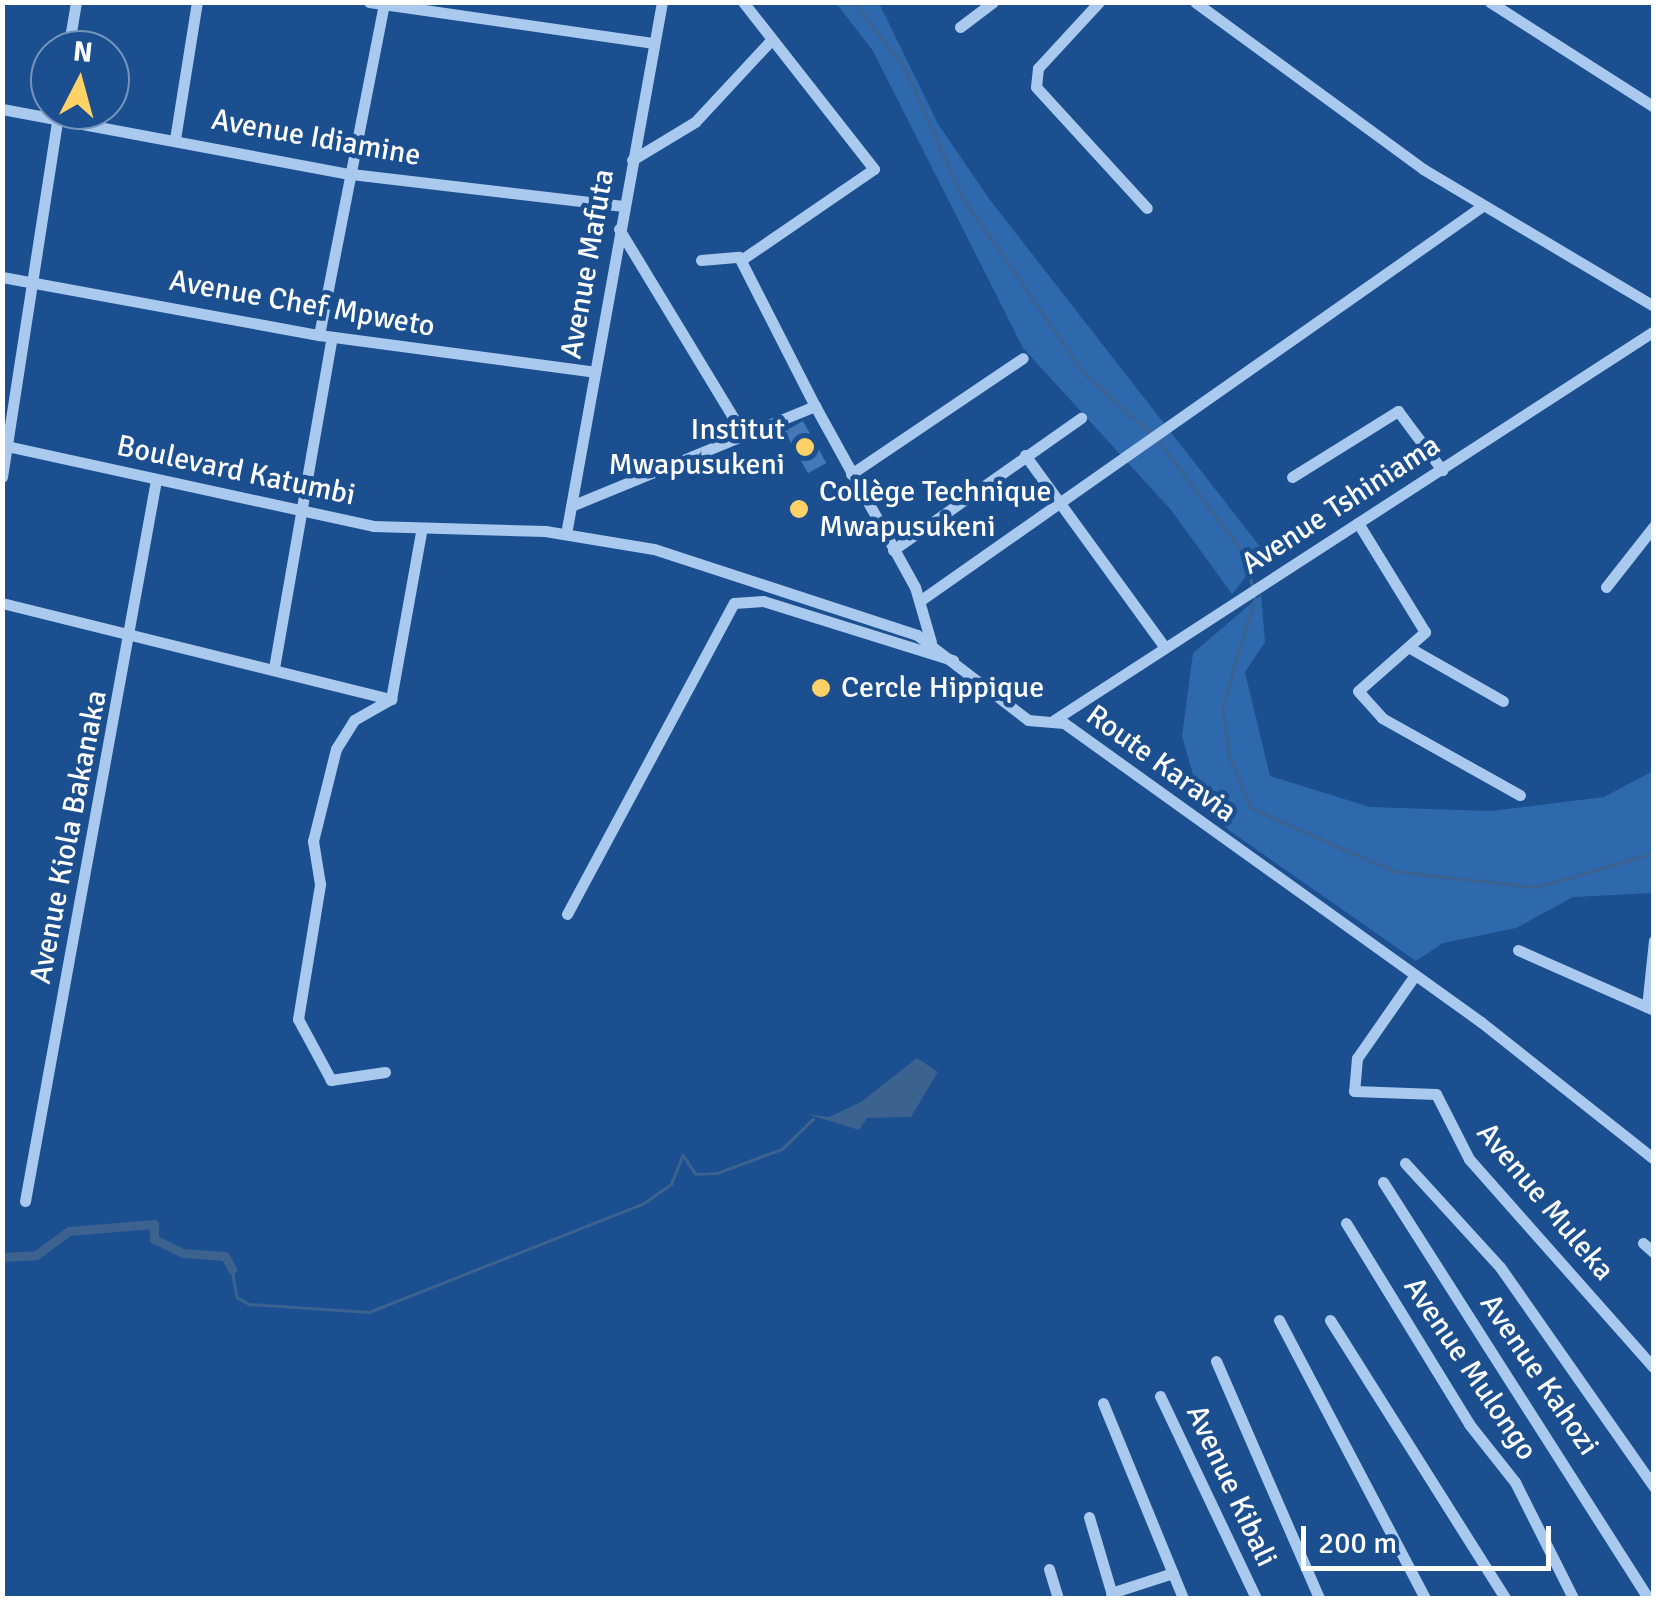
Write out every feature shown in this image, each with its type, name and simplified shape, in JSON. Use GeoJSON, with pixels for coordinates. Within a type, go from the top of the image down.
{"type":"FeatureCollection","features":[{"type":"Feature","properties":{"kind":"street"},"geometry":{"type":"LineString","coordinates":[[71,30],[76,2]]}},
{"type":"Feature","properties":{"kind":"street"},"geometry":{"type":"LineString","coordinates":[[175,139],[197,2]]}},
{"type":"Feature","properties":{"kind":"street"},"geometry":{"type":"LineString","coordinates":[[369,2],[654,43]]}},
{"type":"Feature","properties":{"kind":"street","name":"Avenue Mafuta"},"geometry":{"type":"LineString","coordinates":[[566,534],[662,2]]}},
{"type":"Feature","properties":{"kind":"street"},"geometry":{"type":"LineString","coordinates":[[700,260],[741,260],[874,172],[743,2]]}},
{"type":"Feature","properties":{"kind":"street"},"geometry":{"type":"LineString","coordinates":[[960,27],[993,2]]}},
{"type":"Feature","properties":{"kind":"street"},"geometry":{"type":"LineString","coordinates":[[1099,2],[1035,83],[1147,208]]}},
{"type":"Feature","properties":{"kind":"street"},"geometry":{"type":"LineString","coordinates":[[1195,2],[1481,207],[1654,306]]}},
{"type":"Feature","properties":{"kind":"street"},"geometry":{"type":"LineString","coordinates":[[1490,2],[1654,108]]}},
{"type":"Feature","properties":{"kind":"street"},"geometry":{"type":"LineString","coordinates":[[274,668],[305,513],[326,336],[384,5]]}},
{"type":"Feature","properties":{"kind":"street"},"geometry":{"type":"LineString","coordinates":[[632,160],[694,122],[772,38]]}},
{"type":"Feature","properties":{"kind":"street","name":"Avenue Idiamine"},"geometry":{"type":"LineString","coordinates":[[2,109],[30,112]]}},
{"type":"Feature","properties":{"kind":"street","name":"Avenue Idiamine"},"geometry":{"type":"LineString","coordinates":[[130,129],[352,174],[623,206]]}},
{"type":"Feature","properties":{"kind":"street"},"geometry":{"type":"LineString","coordinates":[[2,476],[55,130]]}},
{"type":"Feature","properties":{"kind":"street"},"geometry":{"type":"LineString","coordinates":[[921,600],[1481,207]]}},
{"type":"Feature","properties":{"kind":"street"},"geometry":{"type":"LineString","coordinates":[[619,229],[742,432]]}},
{"type":"Feature","properties":{"kind":"street"},"geometry":{"type":"LineString","coordinates":[[741,260],[814,406],[921,600],[931,642]]}},
{"type":"Feature","properties":{"kind":"street","name":"Avenue Chef Mpweto"},"geometry":{"type":"LineString","coordinates":[[2,277],[326,336],[595,372]]}},
{"type":"Feature","properties":{"kind":"street","name":"Avenue Tshiniama"},"geometry":{"type":"LineString","coordinates":[[1054,720],[1654,331]]}},
{"type":"Feature","properties":{"kind":"street"},"geometry":{"type":"LineString","coordinates":[[851,474],[1023,358]]}},
{"type":"Feature","properties":{"kind":"street"},"geometry":{"type":"LineString","coordinates":[[571,506],[742,432],[814,406]]}},
{"type":"Feature","properties":{"kind":"street"},"geometry":{"type":"LineString","coordinates":[[1292,477],[1398,411],[1442,470]]}},
{"type":"Feature","properties":{"kind":"street"},"geometry":{"type":"LineString","coordinates":[[893,550],[1081,418]]}},
{"type":"Feature","properties":{"kind":"street","name":"Boulevard Katumbi"},"geometry":{"type":"LineString","coordinates":[[5,445],[305,513],[420,532],[462,532]]}},
{"type":"Feature","properties":{"kind":"street"},"geometry":{"type":"LineString","coordinates":[[1024,455],[1165,648]]}},
{"type":"Feature","properties":{"kind":"street","name":"Avenue Kiola Bakanaka"},"geometry":{"type":"LineString","coordinates":[[25,1201],[134,630],[156,480]]}},
{"type":"Feature","properties":{"kind":"street"},"geometry":{"type":"LineString","coordinates":[[1358,524],[1424,630],[1410,648],[1360,693],[1382,718],[1520,795]]}},
{"type":"Feature","properties":{"kind":"street"},"geometry":{"type":"LineString","coordinates":[[1606,587],[1654,526]]}},
{"type":"Feature","properties":{"kind":"street"},"geometry":{"type":"LineString","coordinates":[[385,1072],[331,1080],[298,1020],[320,884],[312,848],[336,749],[354,720],[390,699],[420,532]]}},
{"type":"Feature","properties":{"kind":"street","name":"Route Karavia"},"geometry":{"type":"LineString","coordinates":[[462,532],[566,534],[730,568],[931,642],[1028,720],[1054,720],[1072,729],[1352,936],[1415,975],[1654,1160]]}},
{"type":"Feature","properties":{"kind":"street"},"geometry":{"type":"LineString","coordinates":[[567,914],[734,603],[763,601],[953,660]]}},
{"type":"Feature","properties":{"kind":"street"},"geometry":{"type":"LineString","coordinates":[[2,603],[134,630],[390,699]]}},
{"type":"Feature","properties":{"kind":"street"},"geometry":{"type":"LineString","coordinates":[[1410,648],[1503,702]]}},
{"type":"Feature","properties":{"kind":"street"},"geometry":{"type":"LineString","coordinates":[[1071,710],[1072,729]]}},
{"type":"Feature","properties":{"kind":"street"},"geometry":{"type":"LineString","coordinates":[[1518,950],[1650,1008],[1654,940]]}},
{"type":"Feature","properties":{"kind":"street","name":"Avenue Muleka"},"geometry":{"type":"LineString","coordinates":[[1415,975],[1356,1058],[1354,1091],[1436,1094],[1470,1159],[1653,1366]]}},
{"type":"Feature","properties":{"kind":"street"},"geometry":{"type":"LineString","coordinates":[[1404,1163],[1500,1267],[1654,1487]]}},
{"type":"Feature","properties":{"kind":"street","name":"Avenue Kahozi"},"geometry":{"type":"LineString","coordinates":[[1383,1182],[1648,1598]]}},
{"type":"Feature","properties":{"kind":"street","name":"Avenue Mulongo"},"geometry":{"type":"LineString","coordinates":[[1346,1223],[1470,1424],[1516,1482],[1573,1598]]}},
{"type":"Feature","properties":{"kind":"street"},"geometry":{"type":"LineString","coordinates":[[1644,1243],[1654,1253]]}},
{"type":"Feature","properties":{"kind":"street"},"geometry":{"type":"LineString","coordinates":[[1279,1320],[1425,1598]]}},
{"type":"Feature","properties":{"kind":"street"},"geometry":{"type":"LineString","coordinates":[[1330,1320],[1505,1598]]}},
{"type":"Feature","properties":{"kind":"street"},"geometry":{"type":"LineString","coordinates":[[1216,1361],[1319,1598]]}},
{"type":"Feature","properties":{"kind":"street","name":"Avenue Kibali"},"geometry":{"type":"LineString","coordinates":[[1160,1396],[1256,1598]]}},
{"type":"Feature","properties":{"kind":"street"},"geometry":{"type":"LineString","coordinates":[[1103,1403],[1182,1598]]}},
{"type":"Feature","properties":{"kind":"street"},"geometry":{"type":"LineString","coordinates":[[1089,1517],[1112,1596],[1173,1573]]}},
{"type":"Feature","properties":{"kind":"street"},"geometry":{"type":"LineString","coordinates":[[1048,1569],[1058,1598]]}},
{"type":"Feature","properties":{"kind":"shaded area"},"geometry":{"type":"Polygon","coordinates":[[[836,3],[879,3],[938,124],[990,200],[1265,553],[1232,594],[1171,510],[1023,348],[873,51],[836,3]]]}},
{"type":"Feature","properties":{"kind":"shaded area"},"geometry":{"type":"Polygon","coordinates":[[[1261,595],[1265,642],[1245,672],[1270,776],[1370,807],[1491,811],[1604,797],[1653,771],[1653,893],[1573,897],[1516,928],[1443,943],[1416,961],[1230,831],[1202,806],[1182,736],[1193,653],[1261,595]]]}},
{"type":"Feature","properties":{"kind":"shaded area"},"geometry":{"type":"Polygon","coordinates":[[[917,1058],[938,1072],[911,1117],[867,1118],[859,1130],[807,1114],[829,1117],[861,1102],[917,1058]]]}},
{"type":"Feature","properties":{"kind":"building","name":"Institut Mwapusukeni"},"geometry":{"type":"Polygon","coordinates":[[[803,421],[826,463],[808,473],[785,431],[803,421]]]}},
{"type":"Feature","properties":{"kind":"waterway"},"geometry":{"type":"LineString","coordinates":[[854,2],[905,68],[963,198],[1085,374],[1151,434]]}},
{"type":"Feature","properties":{"kind":"waterway"},"geometry":{"type":"LineString","coordinates":[[1157,439],[1246,556],[1252,585]]}},
{"type":"Feature","properties":{"kind":"waterway"},"geometry":{"type":"LineString","coordinates":[[1255,598],[1223,707],[1229,755],[1251,808],[1393,871],[1536,887],[1654,853]]}},
{"type":"Feature","properties":{"kind":"waterway"},"geometry":{"type":"LineString","coordinates":[[232,1269],[237,1297],[249,1304],[369,1312],[644,1203],[671,1184],[683,1155],[696,1174],[717,1173],[782,1149],[813,1119]]}},
{"type":"Feature","properties":{"kind":"waterway"},"geometry":{"type":"LineString","coordinates":[[2,1257],[36,1255],[69,1231],[154,1224],[154,1239],[183,1253],[225,1256],[232,1269]]}},
{"type":"Feature","properties":{"kind":"place","name":"Institut Mwapusukeni"},"geometry":{"type":"Point","coordinates":[805,447]}},
{"type":"Feature","properties":{"kind":"place","name":"Collège Technique Mwapusukeni"},"geometry":{"type":"Point","coordinates":[799,509]}},
{"type":"Feature","properties":{"kind":"place","name":"Cercle Hippique"},"geometry":{"type":"Point","coordinates":[821,688]}}]}
